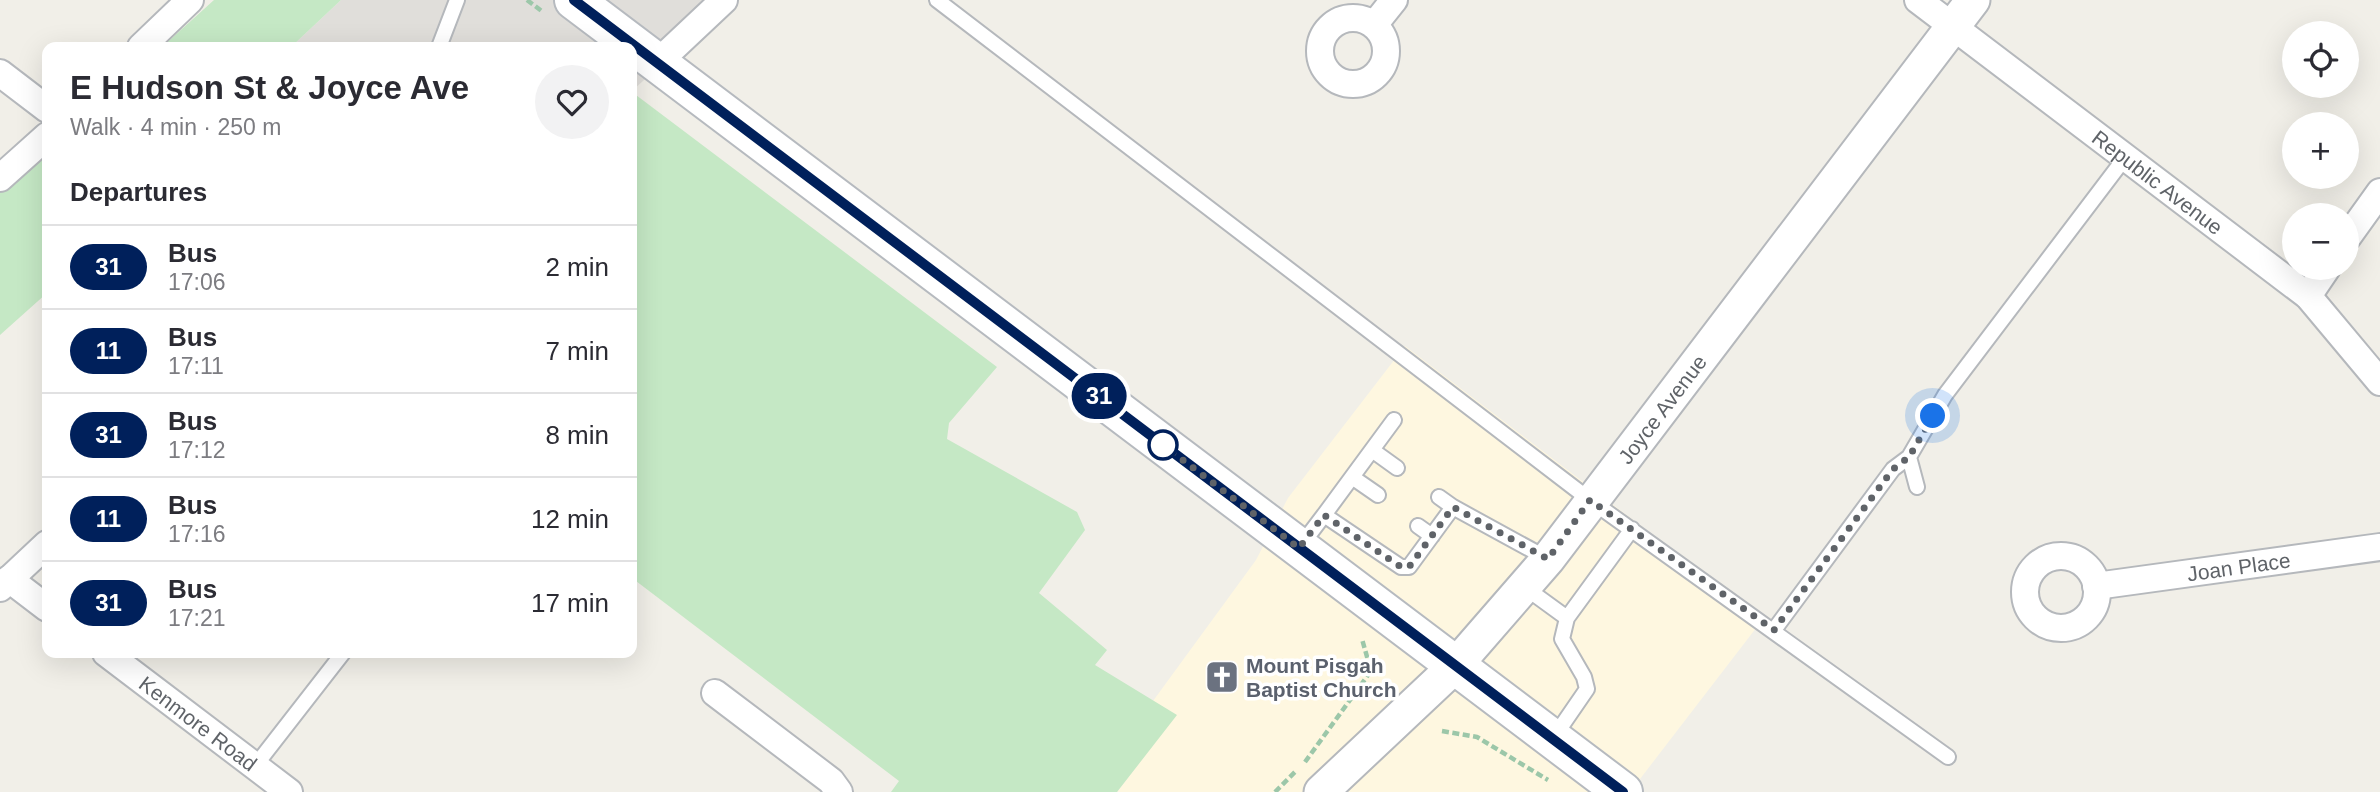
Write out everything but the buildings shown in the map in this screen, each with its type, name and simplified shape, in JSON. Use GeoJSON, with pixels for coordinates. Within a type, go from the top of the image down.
{"type":"FeatureCollection","features":[{"type":"Feature","properties":{"kind":"main road"},"geometry":{"type":"LineString","coordinates":[[574,0],[629,42]]}},
{"type":"Feature","properties":{"kind":"main road"},"geometry":{"type":"LineString","coordinates":[[637,48],[1623,792]]}},
{"type":"Feature","properties":{"kind":"street"},"geometry":{"type":"LineString","coordinates":[[146,42],[190,0]]}},
{"type":"Feature","properties":{"kind":"street"},"geometry":{"type":"LineString","coordinates":[[657,63],[724,0]]}},
{"type":"Feature","properties":{"kind":"street"},"geometry":{"type":"LineString","coordinates":[[1374,25],[1394,0]]}},
{"type":"Feature","properties":{"kind":"street","name":"Republic Avenue"},"geometry":{"type":"LineString","coordinates":[[1918,0],[2124,159],[2308,296],[2380,382]]}},
{"type":"Feature","properties":{"kind":"street","name":"Joyce Avenue"},"geometry":{"type":"LineString","coordinates":[[1321,792],[1455,666],[1548,559],[1590,500],[1973,0]]}},
{"type":"Feature","properties":{"kind":"street"},"geometry":{"type":"LineString","coordinates":[[0,73],[42,105]]}},
{"type":"Feature","properties":{"kind":"street"},"geometry":{"type":"LineString","coordinates":[[0,178],[42,140]]}},
{"type":"Feature","properties":{"kind":"street"},"geometry":{"type":"LineString","coordinates":[[2359,221],[2380,192]]}},
{"type":"Feature","properties":{"kind":"street"},"geometry":{"type":"LineString","coordinates":[[2308,296],[2319,280]]}},
{"type":"Feature","properties":{"kind":"street","name":"Joan Place"},"geometry":{"type":"LineString","coordinates":[[2096,586],[2380,547]]}},
{"type":"Feature","properties":{"kind":"street"},"geometry":{"type":"LineString","coordinates":[[42,549],[5,583],[42,605]]}},
{"type":"Feature","properties":{"kind":"street","name":"Kenmore Road"},"geometry":{"type":"LineString","coordinates":[[113,658],[289,792]]}},
{"type":"Feature","properties":{"kind":"street"},"geometry":{"type":"LineString","coordinates":[[715,693],[831,781],[839,792]]}},
{"type":"Feature","properties":{"kind":"lane"},"geometry":{"type":"LineString","coordinates":[[441,42],[457,0]]}},
{"type":"Feature","properties":{"kind":"lane"},"geometry":{"type":"LineString","coordinates":[[937,0],[1590,500],[1948,757]]}},
{"type":"Feature","properties":{"kind":"lane"},"geometry":{"type":"LineString","coordinates":[[1774,630],[1893,469],[1909,457],[1945,396],[2124,159]]}},
{"type":"Feature","properties":{"kind":"lane"},"geometry":{"type":"LineString","coordinates":[[1299,548],[1394,420]]}},
{"type":"Feature","properties":{"kind":"lane"},"geometry":{"type":"LineString","coordinates":[[1372,450],[1397,468]]}},
{"type":"Feature","properties":{"kind":"lane"},"geometry":{"type":"LineString","coordinates":[[1909,457],[1917,487]]}},
{"type":"Feature","properties":{"kind":"lane"},"geometry":{"type":"LineString","coordinates":[[1352,477],[1378,495]]}},
{"type":"Feature","properties":{"kind":"lane"},"geometry":{"type":"LineString","coordinates":[[1439,497],[1548,559]]}},
{"type":"Feature","properties":{"kind":"lane"},"geometry":{"type":"LineString","coordinates":[[1324,515],[1401,567],[1409,567],[1453,507]]}},
{"type":"Feature","properties":{"kind":"lane"},"geometry":{"type":"LineString","coordinates":[[1418,526],[1432,536]]}},
{"type":"Feature","properties":{"kind":"lane"},"geometry":{"type":"LineString","coordinates":[[1553,739],[1587,690],[1584,677],[1562,639],[1567,618],[1632,529]]}},
{"type":"Feature","properties":{"kind":"lane"},"geometry":{"type":"LineString","coordinates":[[1523,586],[1567,618]]}},
{"type":"Feature","properties":{"kind":"lane"},"geometry":{"type":"LineString","coordinates":[[255,766],[339,658]]}},
{"type":"Feature","properties":{"kind":"path"},"geometry":{"type":"LineString","coordinates":[[1275,792],[1304,763],[1366,679]]}},
{"type":"Feature","properties":{"kind":"path"},"geometry":{"type":"LineString","coordinates":[[1443,731],[1477,737],[1555,784]]}},
{"type":"Feature","properties":{"kind":"shaded area"},"geometry":{"type":"Polygon","coordinates":[[[341,0],[732,0],[637,86],[637,42],[296,42],[341,0]]]}},
{"type":"Feature","properties":{"kind":"shaded area"},"geometry":{"type":"Polygon","coordinates":[[[1405,346],[1763,619],[1630,792],[1117,792],[1176,715],[1153,701],[1256,560],[1288,498],[1405,346]]]}},
{"type":"Feature","properties":{"kind":"green space"},"geometry":{"type":"Polygon","coordinates":[[[214,0],[341,0],[296,42],[168,42],[214,0]]]}},
{"type":"Feature","properties":{"kind":"green space"},"geometry":{"type":"Polygon","coordinates":[[[637,96],[997,367],[949,423],[947,439],[1077,512],[1085,530],[1039,593],[1107,650],[1095,665],[1177,715],[1117,792],[891,792],[899,781],[637,582],[637,96]]]}},
{"type":"Feature","properties":{"kind":"green space"},"geometry":{"type":"Polygon","coordinates":[[[42,155],[42,297],[0,335],[0,193],[42,155]]]}},
{"type":"Feature","properties":{"kind":"bus line","name":"31"},"geometry":{"type":"LineString","coordinates":[[574,0],[630,42]]}},
{"type":"Feature","properties":{"kind":"bus line","name":"31"},"geometry":{"type":"LineString","coordinates":[[637,48],[1623,792]]}},
{"type":"Feature","properties":{"kind":"place","name":"Mount Pisgah Baptist Church"},"geometry":{"type":"Point","coordinates":[1222,677]}},
{"type":"Feature","properties":{"kind":"route"},"geometry":{"type":"LineString","coordinates":[[1163,445],[1299,548],[1324,515],[1401,567],[1409,567],[1453,507],[1548,559],[1590,500],[1774,630],[1893,469],[1909,457],[1933,416]]}}]}
